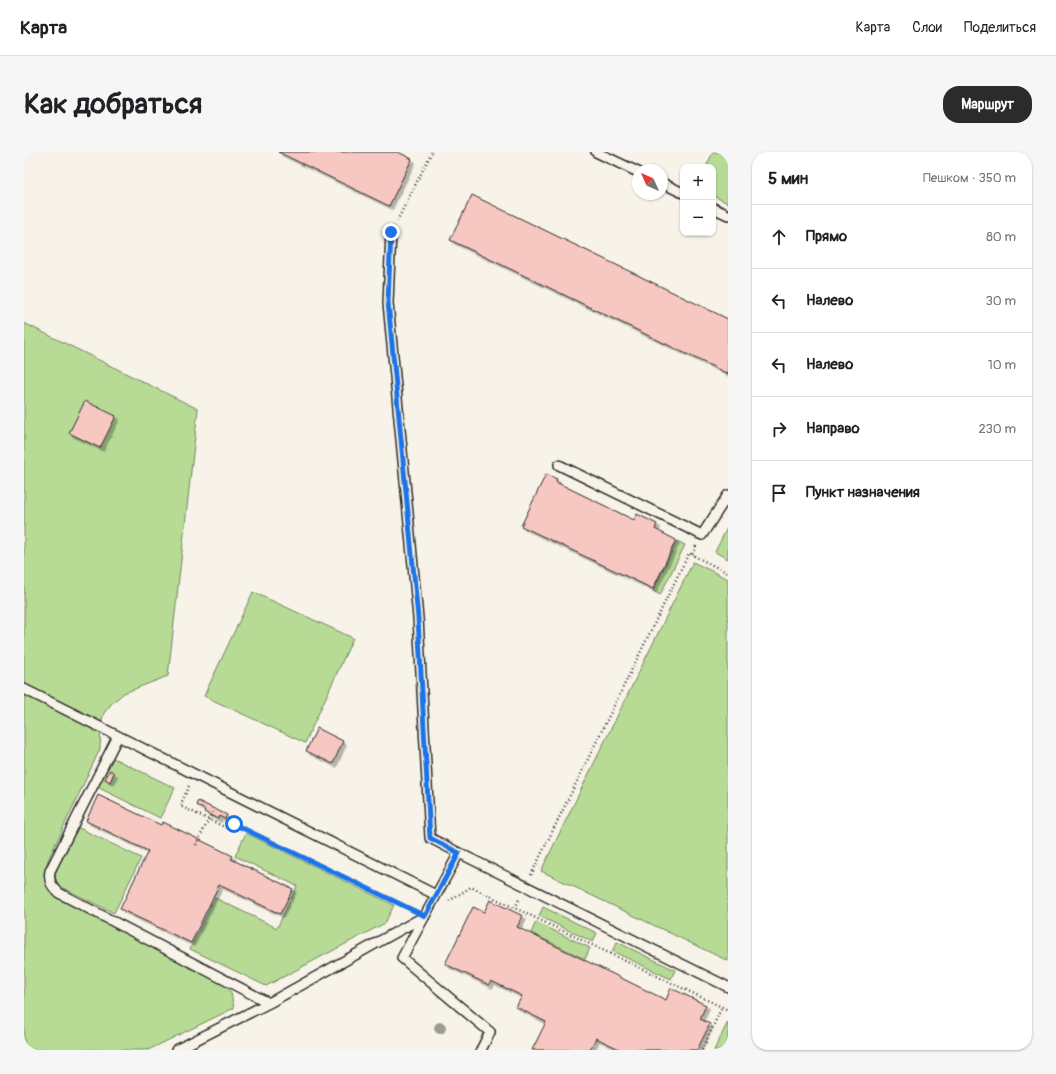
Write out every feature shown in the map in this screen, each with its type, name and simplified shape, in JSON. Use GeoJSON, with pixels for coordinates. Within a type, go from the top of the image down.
{"type":"FeatureCollection","features":[{"type":"Feature","properties":{"kind":"lane"},"geometry":{"type":"LineString","coordinates":[[596,152],[632,169]]}},
{"type":"Feature","properties":{"kind":"lane"},"geometry":{"type":"LineString","coordinates":[[668,186],[680,192]]}},
{"type":"Feature","properties":{"kind":"lane"},"geometry":{"type":"LineString","coordinates":[[716,209],[728,215]]}},
{"type":"Feature","properties":{"kind":"lane"},"geometry":{"type":"LineString","coordinates":[[391,232],[388,302],[418,618],[430,838],[728,987]]}},
{"type":"Feature","properties":{"kind":"lane"},"geometry":{"type":"LineString","coordinates":[[559,464],[702,535],[728,495]]}},
{"type":"Feature","properties":{"kind":"lane"},"geometry":{"type":"LineString","coordinates":[[24,689],[436,895]]}},
{"type":"Feature","properties":{"kind":"lane"},"geometry":{"type":"LineString","coordinates":[[118,736],[50,871],[48,877],[52,887],[59,893],[269,1003]]}},
{"type":"Feature","properties":{"kind":"lane"},"geometry":{"type":"LineString","coordinates":[[459,853],[402,958],[490,1032],[482,1050]]}},
{"type":"Feature","properties":{"kind":"lane"},"geometry":{"type":"LineString","coordinates":[[176,1050],[269,1003],[425,916]]}},
{"type":"Feature","properties":{"kind":"path"},"geometry":{"type":"LineString","coordinates":[[391,232],[432,152]]}},
{"type":"Feature","properties":{"kind":"path"},"geometry":{"type":"LineString","coordinates":[[692,555],[702,535]]}},
{"type":"Feature","properties":{"kind":"path"},"geometry":{"type":"LineString","coordinates":[[535,867],[688,553],[728,573]]}},
{"type":"Feature","properties":{"kind":"path"},"geometry":{"type":"LineString","coordinates":[[195,774],[180,806],[231,830],[234,824],[425,916]]}},
{"type":"Feature","properties":{"kind":"path"},"geometry":{"type":"LineString","coordinates":[[196,845],[213,811]]}},
{"type":"Feature","properties":{"kind":"path"},"geometry":{"type":"LineString","coordinates":[[471,887],[728,1010]]}},
{"type":"Feature","properties":{"kind":"path"},"geometry":{"type":"LineString","coordinates":[[702,1050],[722,1007]]}},
{"type":"Feature","properties":{"kind":"green space"},"geometry":{"type":"Polygon","coordinates":[[[713,152],[728,152],[728,203],[716,197],[716,164],[707,164],[713,152]]]}},
{"type":"Feature","properties":{"kind":"green space"},"geometry":{"type":"Polygon","coordinates":[[[24,323],[198,409],[168,676],[124,693],[112,703],[104,713],[101,723],[100,749],[48,860],[45,871],[46,885],[57,898],[225,984],[231,993],[234,1008],[148,1050],[24,1050],[24,323]]]}},
{"type":"Feature","properties":{"kind":"green space"},"geometry":{"type":"Polygon","coordinates":[[[728,526],[728,559],[715,552],[728,526]]]}},
{"type":"Feature","properties":{"kind":"green space"},"geometry":{"type":"Polygon","coordinates":[[[677,541],[685,545],[660,595],[653,591],[677,541]]]}},
{"type":"Feature","properties":{"kind":"green space"},"geometry":{"type":"Polygon","coordinates":[[[693,562],[728,579],[728,961],[541,871],[693,562]]]}},
{"type":"Feature","properties":{"kind":"green space"},"geometry":{"type":"Polygon","coordinates":[[[253,592],[353,638],[305,743],[204,696],[253,592]]]}},
{"type":"Feature","properties":{"kind":"green space"},"geometry":{"type":"Polygon","coordinates":[[[111,757],[175,788],[160,818],[97,787],[111,757]]]}},
{"type":"Feature","properties":{"kind":"green space"},"geometry":{"type":"Polygon","coordinates":[[[77,827],[141,858],[114,913],[61,887],[55,877],[56,870],[77,827]]]}},
{"type":"Feature","properties":{"kind":"green space"},"geometry":{"type":"Polygon","coordinates":[[[246,833],[394,905],[385,923],[266,986],[190,949],[215,898],[277,928],[297,886],[235,856],[246,833]]]}},
{"type":"Feature","properties":{"kind":"green space"},"geometry":{"type":"Polygon","coordinates":[[[543,907],[597,933],[593,942],[539,916],[543,907]]]}},
{"type":"Feature","properties":{"kind":"green space"},"geometry":{"type":"Polygon","coordinates":[[[536,922],[590,948],[585,959],[531,933],[536,922]]]}},
{"type":"Feature","properties":{"kind":"green space"},"geometry":{"type":"Polygon","coordinates":[[[617,942],[675,970],[671,979],[612,951],[617,942]]]}},
{"type":"Feature","properties":{"kind":"green space"},"geometry":{"type":"Polygon","coordinates":[[[728,1022],[728,1050],[714,1050],[728,1022]]]}},
{"type":"Feature","properties":{"kind":"building"},"geometry":{"type":"Polygon","coordinates":[[[278,152],[398,152],[412,159],[389,206],[278,152]]]}},
{"type":"Feature","properties":{"kind":"building"},"geometry":{"type":"Polygon","coordinates":[[[472,195],[728,319],[728,374],[450,240],[472,195]]]}},
{"type":"Feature","properties":{"kind":"building"},"geometry":{"type":"Polygon","coordinates":[[[85,401],[116,416],[100,448],[69,433],[85,401]]]}},
{"type":"Feature","properties":{"kind":"building"},"geometry":{"type":"Polygon","coordinates":[[[546,474],[557,479],[556,482],[634,520],[637,514],[657,524],[655,529],[676,540],[653,589],[521,526],[546,474]]]}},
{"type":"Feature","properties":{"kind":"building"},"geometry":{"type":"Polygon","coordinates":[[[317,728],[343,741],[333,764],[306,751],[317,728]]]}},
{"type":"Feature","properties":{"kind":"building"},"geometry":{"type":"Polygon","coordinates":[[[110,770],[114,773],[110,782],[105,779],[110,770]]]}},
{"type":"Feature","properties":{"kind":"building"},"geometry":{"type":"Polygon","coordinates":[[[98,795],[161,825],[163,822],[233,856],[231,859],[293,889],[280,914],[219,885],[191,943],[120,909],[148,851],[86,821],[98,795]]]}},
{"type":"Feature","properties":{"kind":"building"},"geometry":{"type":"Polygon","coordinates":[[[198,801],[227,815],[225,819],[219,816],[218,819],[204,812],[205,810],[196,805],[198,801]]]}},
{"type":"Feature","properties":{"kind":"building"},"geometry":{"type":"Polygon","coordinates":[[[490,900],[523,916],[517,927],[666,1000],[671,988],[706,1005],[700,1019],[710,1024],[697,1050],[621,1050],[596,1038],[590,1050],[532,1050],[546,1022],[516,1007],[522,996],[491,981],[489,985],[445,964],[473,907],[484,912],[490,900]]]}},
{"type":"Feature","properties":{"kind":"route"},"geometry":{"type":"LineString","coordinates":[[234,824],[425,916],[459,853],[430,838],[418,618],[388,302],[391,232]]}}]}
